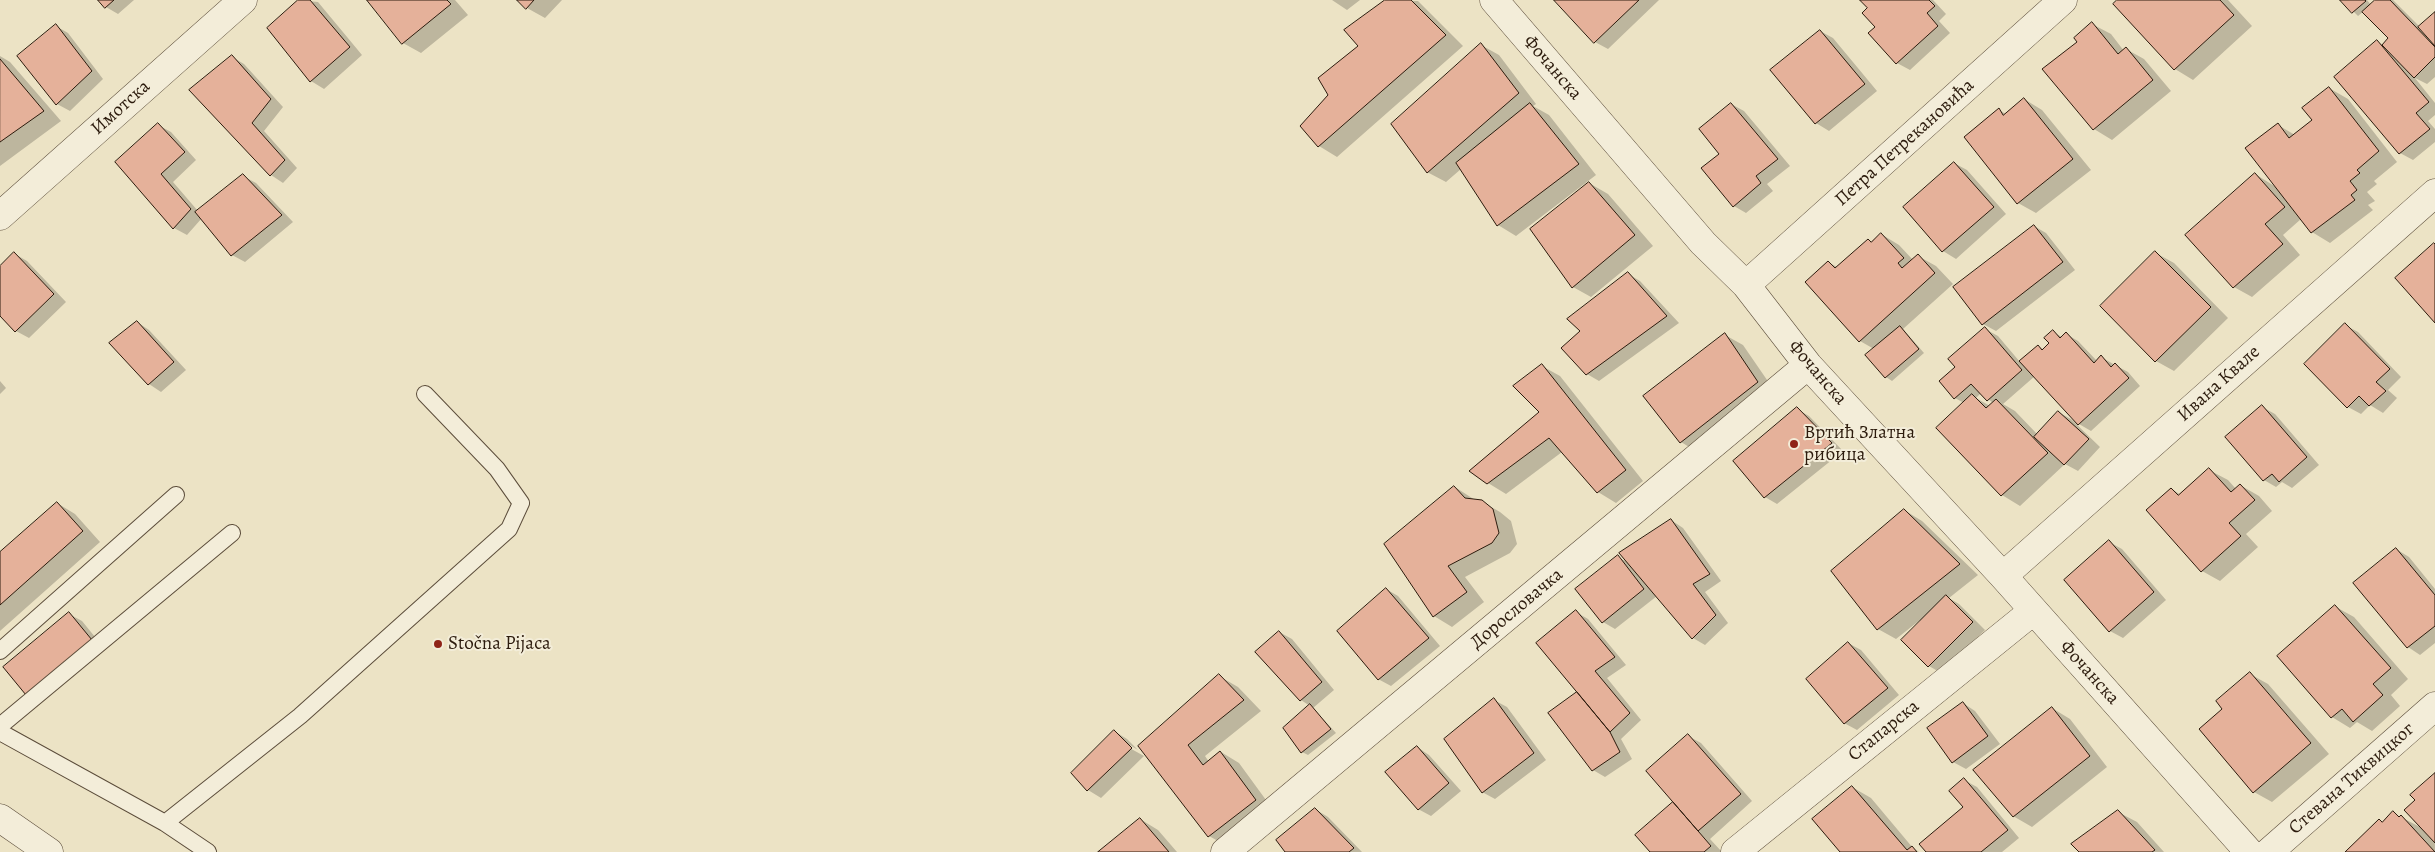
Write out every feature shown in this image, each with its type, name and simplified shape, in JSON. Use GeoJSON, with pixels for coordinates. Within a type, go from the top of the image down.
{"type":"FeatureCollection","features":[{"type":"Feature","properties":{"kind":"street","name":"Имотска"},"geometry":{"type":"LineString","coordinates":[[0,216],[242,0]]}},
{"type":"Feature","properties":{"kind":"street","name":"Фочанска"},"geometry":{"type":"LineString","coordinates":[[1494,0],[1702,242],[1746,286],[1808,366],[2003,576],[2248,852]]}},
{"type":"Feature","properties":{"kind":"street","name":"Петра Петрекановића"},"geometry":{"type":"LineString","coordinates":[[1746,286],[2064,0]]}},
{"type":"Feature","properties":{"kind":"street","name":"Ивана Квале"},"geometry":{"type":"LineString","coordinates":[[2003,576],[2435,193]]}},
{"type":"Feature","properties":{"kind":"street","name":"Дорословачка"},"geometry":{"type":"LineString","coordinates":[[1225,852],[1808,366]]}},
{"type":"Feature","properties":{"kind":"street","name":"Стапарска"},"geometry":{"type":"LineString","coordinates":[[1735,852],[2033,610]]}},
{"type":"Feature","properties":{"kind":"street","name":"Стевана Тиквицког"},"geometry":{"type":"LineString","coordinates":[[2269,852],[2435,706]]}},
{"type":"Feature","properties":{"kind":"street"},"geometry":{"type":"LineString","coordinates":[[0,818],[49,852]]}},
{"type":"Feature","properties":{"kind":"lane"},"geometry":{"type":"LineString","coordinates":[[165,822],[300,716],[510,529],[521,503],[497,469],[425,394]]}},
{"type":"Feature","properties":{"kind":"lane"},"geometry":{"type":"LineString","coordinates":[[0,651],[176,495]]}},
{"type":"Feature","properties":{"kind":"lane"},"geometry":{"type":"LineString","coordinates":[[0,726],[232,533]]}},
{"type":"Feature","properties":{"kind":"lane"},"geometry":{"type":"LineString","coordinates":[[0,732],[165,822],[208,852]]}},
{"type":"Feature","properties":{"kind":"building"},"geometry":{"type":"Polygon","coordinates":[[[98,0],[114,0],[105,8],[98,0]]]}},
{"type":"Feature","properties":{"kind":"building"},"geometry":{"type":"Polygon","coordinates":[[[298,0],[310,0],[350,47],[310,82],[267,28],[298,0]]]}},
{"type":"Feature","properties":{"kind":"building"},"geometry":{"type":"Polygon","coordinates":[[[367,0],[447,0],[451,4],[402,44],[367,0]]]}},
{"type":"Feature","properties":{"kind":"building"},"geometry":{"type":"Polygon","coordinates":[[[517,0],[534,0],[526,9],[517,0]]]}},
{"type":"Feature","properties":{"kind":"building"},"geometry":{"type":"Polygon","coordinates":[[[1385,0],[1411,0],[1446,35],[1318,147],[1300,126],[1328,95],[1318,78],[1358,46],[1344,30],[1385,0]]]}},
{"type":"Feature","properties":{"kind":"building"},"geometry":{"type":"Polygon","coordinates":[[[1554,0],[1639,0],[1594,43],[1554,0]]]}},
{"type":"Feature","properties":{"kind":"building"},"geometry":{"type":"Polygon","coordinates":[[[1860,0],[1929,0],[1935,6],[1927,13],[1938,26],[1896,64],[1868,33],[1875,27],[1862,13],[1867,8],[1860,0]]]}},
{"type":"Feature","properties":{"kind":"building"},"geometry":{"type":"Polygon","coordinates":[[[2117,0],[2220,0],[2234,15],[2174,70],[2113,4],[2117,0]]]}},
{"type":"Feature","properties":{"kind":"building"},"geometry":{"type":"Polygon","coordinates":[[[2340,0],[2365,0],[2366,1],[2352,13],[2340,0]]]}},
{"type":"Feature","properties":{"kind":"building"},"geometry":{"type":"Polygon","coordinates":[[[2375,0],[2390,0],[2435,47],[2435,57],[2414,78],[2382,45],[2388,38],[2362,12],[2375,0]]]}},
{"type":"Feature","properties":{"kind":"building"},"geometry":{"type":"Polygon","coordinates":[[[2435,12],[2435,46],[2418,27],[2435,12]]]}},
{"type":"Feature","properties":{"kind":"building"},"geometry":{"type":"Polygon","coordinates":[[[2092,22],[2118,54],[2126,47],[2153,80],[2093,130],[2042,69],[2077,42],[2074,38],[2092,22]]]}},
{"type":"Feature","properties":{"kind":"building"},"geometry":{"type":"Polygon","coordinates":[[[56,24],[92,71],[56,105],[17,56],[56,24]]]}},
{"type":"Feature","properties":{"kind":"building"},"geometry":{"type":"Polygon","coordinates":[[[1820,30],[1865,84],[1815,124],[1770,70],[1820,30]]]}},
{"type":"Feature","properties":{"kind":"building"},"geometry":{"type":"Polygon","coordinates":[[[2377,40],[2429,102],[2416,113],[2430,129],[2399,154],[2334,77],[2377,40]]]}},
{"type":"Feature","properties":{"kind":"building"},"geometry":{"type":"Polygon","coordinates":[[[1481,43],[1519,93],[1427,173],[1391,124],[1481,43]]]}},
{"type":"Feature","properties":{"kind":"building"},"geometry":{"type":"Polygon","coordinates":[[[232,55],[271,99],[252,123],[285,160],[270,176],[189,90],[232,55]]]}},
{"type":"Feature","properties":{"kind":"building"},"geometry":{"type":"Polygon","coordinates":[[[0,59],[44,111],[0,142],[0,59]]]}},
{"type":"Feature","properties":{"kind":"building"},"geometry":{"type":"Polygon","coordinates":[[[2329,87],[2379,151],[2357,170],[2360,173],[2350,181],[2357,190],[2351,195],[2355,200],[2311,233],[2245,148],[2278,123],[2289,138],[2312,120],[2302,108],[2329,87]]]}},
{"type":"Feature","properties":{"kind":"building"},"geometry":{"type":"Polygon","coordinates":[[[2024,98],[2073,159],[2017,204],[1964,137],[1999,108],[2003,115],[2024,98]]]}},
{"type":"Feature","properties":{"kind":"building"},"geometry":{"type":"Polygon","coordinates":[[[1530,103],[1579,164],[1497,226],[1456,163],[1530,103]]]}},
{"type":"Feature","properties":{"kind":"building"},"geometry":{"type":"Polygon","coordinates":[[[1731,103],[1778,159],[1756,176],[1761,183],[1733,207],[1701,168],[1719,154],[1699,129],[1731,103]]]}},
{"type":"Feature","properties":{"kind":"building"},"geometry":{"type":"Polygon","coordinates":[[[158,123],[185,152],[161,174],[191,209],[173,229],[115,162],[158,123]]]}},
{"type":"Feature","properties":{"kind":"building"},"geometry":{"type":"Polygon","coordinates":[[[1954,162],[1994,207],[1942,252],[1903,207],[1954,162]]]}},
{"type":"Feature","properties":{"kind":"building"},"geometry":{"type":"Polygon","coordinates":[[[2255,173],[2285,207],[2265,224],[2283,244],[2233,288],[2185,235],[2255,173]]]}},
{"type":"Feature","properties":{"kind":"building"},"geometry":{"type":"Polygon","coordinates":[[[243,174],[282,215],[231,256],[195,212],[243,174]]]}},
{"type":"Feature","properties":{"kind":"building"},"geometry":{"type":"Polygon","coordinates":[[[1589,182],[1635,235],[1572,288],[1530,229],[1589,182]]]}},
{"type":"Feature","properties":{"kind":"building"},"geometry":{"type":"Polygon","coordinates":[[[2034,225],[2063,262],[1982,325],[1953,287],[2034,225]]]}},
{"type":"Feature","properties":{"kind":"building"},"geometry":{"type":"Polygon","coordinates":[[[1881,233],[1904,258],[1898,263],[1902,268],[1918,254],[1935,273],[1859,342],[1805,282],[1828,261],[1835,268],[1868,239],[1871,242],[1881,233]]]}},
{"type":"Feature","properties":{"kind":"building"},"geometry":{"type":"Polygon","coordinates":[[[2435,244],[2435,323],[2395,278],[2435,244]]]}},
{"type":"Feature","properties":{"kind":"building"},"geometry":{"type":"Polygon","coordinates":[[[2155,251],[2211,307],[2155,362],[2100,306],[2155,251]]]}},
{"type":"Feature","properties":{"kind":"building"},"geometry":{"type":"Polygon","coordinates":[[[14,252],[54,294],[15,332],[0,316],[0,266],[14,252]]]}},
{"type":"Feature","properties":{"kind":"building"},"geometry":{"type":"Polygon","coordinates":[[[1628,272],[1667,316],[1586,375],[1561,348],[1580,331],[1567,319],[1628,272]]]}},
{"type":"Feature","properties":{"kind":"building"},"geometry":{"type":"Polygon","coordinates":[[[137,321],[174,362],[148,385],[109,343],[137,321]]]}},
{"type":"Feature","properties":{"kind":"building"},"geometry":{"type":"Polygon","coordinates":[[[2345,323],[2390,369],[2376,382],[2386,391],[2369,406],[2359,396],[2347,408],[2304,364],[2345,323]]]}},
{"type":"Feature","properties":{"kind":"building"},"geometry":{"type":"Polygon","coordinates":[[[1900,326],[1919,349],[1885,378],[1865,355],[1900,326]]]}},
{"type":"Feature","properties":{"kind":"building"},"geometry":{"type":"Polygon","coordinates":[[[1985,327],[2022,370],[1987,401],[1971,384],[1954,399],[1939,381],[1955,367],[1948,359],[1985,327]]]}},
{"type":"Feature","properties":{"kind":"building"},"geometry":{"type":"Polygon","coordinates":[[[2053,330],[2060,338],[2066,332],[2094,363],[2101,355],[2111,367],[2115,363],[2129,378],[2078,425],[2019,361],[2038,345],[2042,350],[2049,343],[2044,338],[2053,330]]]}},
{"type":"Feature","properties":{"kind":"building"},"geometry":{"type":"Polygon","coordinates":[[[1725,333],[1758,382],[1680,443],[1643,396],[1725,333]]]}},
{"type":"Feature","properties":{"kind":"building"},"geometry":{"type":"Polygon","coordinates":[[[1542,364],[1626,470],[1597,493],[1549,438],[1487,484],[1469,471],[1539,412],[1513,386],[1542,364]]]}},
{"type":"Feature","properties":{"kind":"building"},"geometry":{"type":"Polygon","coordinates":[[[1972,394],[1986,408],[1996,399],[2048,453],[2001,496],[1936,428],[1972,394]]]}},
{"type":"Feature","properties":{"kind":"building"},"geometry":{"type":"Polygon","coordinates":[[[2262,405],[2307,457],[2279,482],[2272,474],[2263,481],[2225,437],[2262,405]]]}},
{"type":"Feature","properties":{"kind":"building"},"geometry":{"type":"Polygon","coordinates":[[[1797,407],[1832,443],[1764,498],[1733,461],[1797,407]]]}},
{"type":"Feature","properties":{"kind":"building"},"geometry":{"type":"Polygon","coordinates":[[[2058,411],[2089,439],[2064,465],[2034,437],[2058,411]]]}},
{"type":"Feature","properties":{"kind":"building"},"geometry":{"type":"Polygon","coordinates":[[[2209,468],[2231,492],[2240,484],[2255,500],[2229,523],[2241,536],[2201,572],[2146,510],[2171,488],[2178,495],[2209,468]]]}},
{"type":"Feature","properties":{"kind":"building"},"geometry":{"type":"Polygon","coordinates":[[[1454,486],[1465,498],[1482,500],[1493,509],[1499,533],[1492,543],[1448,566],[1467,592],[1433,617],[1384,544],[1454,486]]]}},
{"type":"Feature","properties":{"kind":"building"},"geometry":{"type":"Polygon","coordinates":[[[57,502],[83,531],[0,605],[0,552],[57,502]]]}},
{"type":"Feature","properties":{"kind":"building"},"geometry":{"type":"Polygon","coordinates":[[[1904,509],[1960,564],[1877,630],[1831,571],[1904,509]]]}},
{"type":"Feature","properties":{"kind":"building"},"geometry":{"type":"Polygon","coordinates":[[[1671,519],[1710,574],[1693,584],[1716,615],[1692,639],[1619,553],[1671,519]]]}},
{"type":"Feature","properties":{"kind":"building"},"geometry":{"type":"Polygon","coordinates":[[[2109,540],[2154,592],[2109,632],[2064,580],[2109,540]]]}},
{"type":"Feature","properties":{"kind":"building"},"geometry":{"type":"Polygon","coordinates":[[[2396,548],[2435,595],[2435,626],[2407,648],[2353,583],[2396,548]]]}},
{"type":"Feature","properties":{"kind":"building"},"geometry":{"type":"Polygon","coordinates":[[[1618,555],[1644,589],[1602,623],[1575,589],[1618,555]]]}},
{"type":"Feature","properties":{"kind":"building"},"geometry":{"type":"Polygon","coordinates":[[[1386,588],[1429,638],[1378,680],[1337,631],[1386,588]]]}},
{"type":"Feature","properties":{"kind":"building"},"geometry":{"type":"Polygon","coordinates":[[[1946,595],[1973,622],[1928,667],[1901,640],[1946,595]]]}},
{"type":"Feature","properties":{"kind":"building"},"geometry":{"type":"Polygon","coordinates":[[[2335,605],[2391,668],[2373,684],[2383,695],[2353,722],[2342,709],[2331,718],[2277,656],[2335,605]]]}},
{"type":"Feature","properties":{"kind":"building"},"geometry":{"type":"Polygon","coordinates":[[[1576,610],[1615,657],[1595,671],[1630,713],[1610,732],[1536,643],[1576,610]]]}},
{"type":"Feature","properties":{"kind":"building"},"geometry":{"type":"Polygon","coordinates":[[[69,612],[92,640],[26,695],[3,667],[69,612]]]}},
{"type":"Feature","properties":{"kind":"building"},"geometry":{"type":"Polygon","coordinates":[[[1279,631],[1322,682],[1300,701],[1255,652],[1279,631]]]}},
{"type":"Feature","properties":{"kind":"building"},"geometry":{"type":"Polygon","coordinates":[[[1848,642],[1888,688],[1844,724],[1806,679],[1848,642]]]}},
{"type":"Feature","properties":{"kind":"building"},"geometry":{"type":"Polygon","coordinates":[[[2250,672],[2311,743],[2253,793],[2199,729],[2222,709],[2216,701],[2250,672]]]}},
{"type":"Feature","properties":{"kind":"building"},"geometry":{"type":"Polygon","coordinates":[[[1219,674],[1244,700],[1188,745],[1203,765],[1220,751],[1256,800],[1208,837],[1138,746],[1219,674]]]}},
{"type":"Feature","properties":{"kind":"building"},"geometry":{"type":"Polygon","coordinates":[[[1577,692],[1610,732],[1620,752],[1592,771],[1548,713],[1577,692]]]}},
{"type":"Feature","properties":{"kind":"building"},"geometry":{"type":"Polygon","coordinates":[[[1494,698],[1534,753],[1482,793],[1444,739],[1494,698]]]}},
{"type":"Feature","properties":{"kind":"building"},"geometry":{"type":"Polygon","coordinates":[[[1963,702],[1988,736],[1952,763],[1927,728],[1963,702]]]}},
{"type":"Feature","properties":{"kind":"building"},"geometry":{"type":"Polygon","coordinates":[[[1310,704],[1331,729],[1301,753],[1283,728],[1310,704]]]}},
{"type":"Feature","properties":{"kind":"building"},"geometry":{"type":"Polygon","coordinates":[[[2052,707],[2090,756],[2013,817],[1973,770],[2052,707]]]}},
{"type":"Feature","properties":{"kind":"building"},"geometry":{"type":"Polygon","coordinates":[[[1114,730],[1132,748],[1087,791],[1071,773],[1114,730]]]}},
{"type":"Feature","properties":{"kind":"building"},"geometry":{"type":"Polygon","coordinates":[[[1688,734],[1741,794],[1698,831],[1646,771],[1688,734]]]}},
{"type":"Feature","properties":{"kind":"building"},"geometry":{"type":"Polygon","coordinates":[[[1417,746],[1449,783],[1418,810],[1385,772],[1417,746]]]}},
{"type":"Feature","properties":{"kind":"building"},"geometry":{"type":"Polygon","coordinates":[[[2435,773],[2435,843],[2404,810],[2415,800],[2410,795],[2435,773]]]}},
{"type":"Feature","properties":{"kind":"building"},"geometry":{"type":"Polygon","coordinates":[[[1964,778],[2008,830],[1981,852],[1926,852],[1919,844],[1963,807],[1949,791],[1964,778]]]}},
{"type":"Feature","properties":{"kind":"building"},"geometry":{"type":"Polygon","coordinates":[[[1852,786],[1907,850],[1912,846],[1917,852],[1840,852],[1812,819],[1852,786]]]}},
{"type":"Feature","properties":{"kind":"building"},"geometry":{"type":"Polygon","coordinates":[[[1673,802],[1711,846],[1704,852],[1650,852],[1635,835],[1673,802]]]}},
{"type":"Feature","properties":{"kind":"building"},"geometry":{"type":"Polygon","coordinates":[[[1315,808],[1354,848],[1349,852],[1285,852],[1276,840],[1315,808]]]}},
{"type":"Feature","properties":{"kind":"building"},"geometry":{"type":"Polygon","coordinates":[[[2118,810],[2155,850],[2152,852],[2079,852],[2071,844],[2118,810]]]}},
{"type":"Feature","properties":{"kind":"building"},"geometry":{"type":"Polygon","coordinates":[[[2393,811],[2399,817],[2401,815],[2435,852],[2345,852],[2379,819],[2382,822],[2393,811]]]}},
{"type":"Feature","properties":{"kind":"building"},"geometry":{"type":"Polygon","coordinates":[[[1140,818],[1169,852],[1098,852],[1140,818]]]}},
{"type":"Feature","properties":{"kind":"place","name":"Вртић Златна рибица"},"geometry":{"type":"Point","coordinates":[1794,444]}},
{"type":"Feature","properties":{"kind":"place","name":"Stočna Pijaca"},"geometry":{"type":"Point","coordinates":[438,644]}}]}
